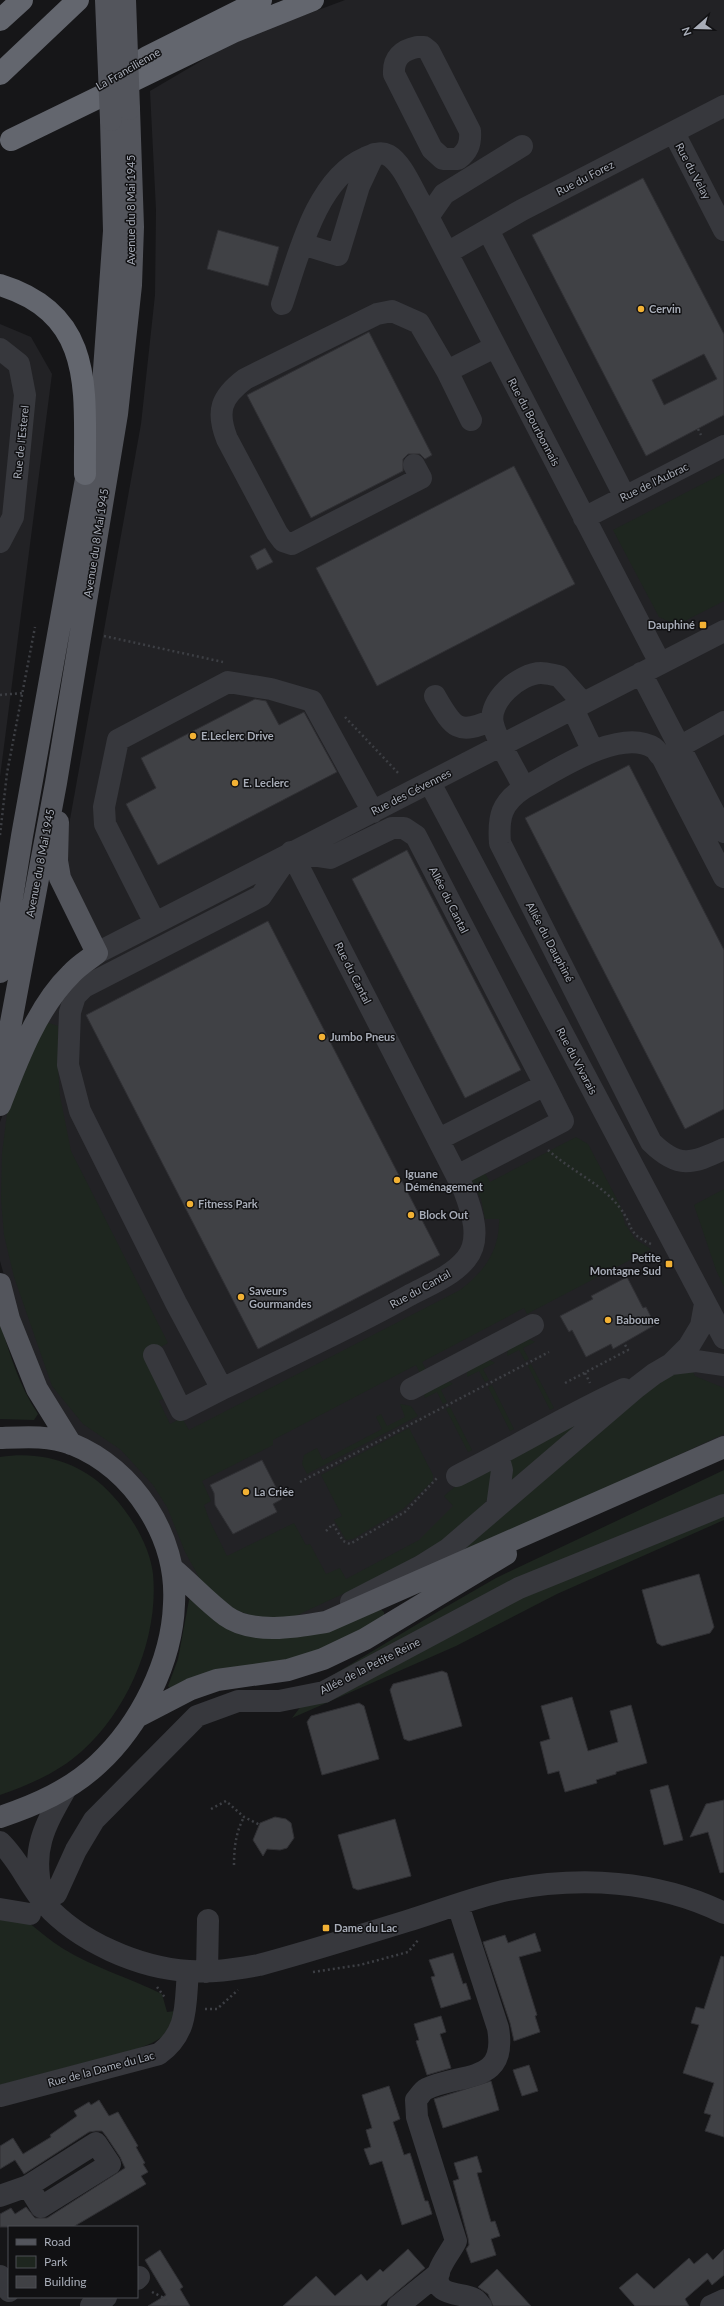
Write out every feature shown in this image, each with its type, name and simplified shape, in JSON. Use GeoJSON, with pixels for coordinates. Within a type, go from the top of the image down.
{"type":"FeatureCollection","features":[{"type":"Feature","properties":{"kind":"highway"},"geometry":{"type":"LineString","coordinates":[[0,20],[22,0]]}},
{"type":"Feature","properties":{"kind":"highway"},"geometry":{"type":"LineString","coordinates":[[0,74],[78,0]]}},
{"type":"Feature","properties":{"kind":"highway","name":"La Francilienne"},"geometry":{"type":"LineString","coordinates":[[6,144],[147,57],[261,0]]}},
{"type":"Feature","properties":{"kind":"highway"},"geometry":{"type":"LineString","coordinates":[[6,144],[233,32],[313,0]]}},
{"type":"Feature","properties":{"kind":"highway"},"geometry":{"type":"LineString","coordinates":[[0,285],[15,290],[48,310],[72,341],[83,376],[86,474]]}},
{"type":"Feature","properties":{"kind":"main road","name":"Avenue du 8 Mai 1945"},"geometry":{"type":"LineString","coordinates":[[0,972],[22,836],[103,384],[114,231],[106,0]]}},
{"type":"Feature","properties":{"kind":"main road","name":"Avenue du 8 Mai 1945"},"geometry":{"type":"LineString","coordinates":[[0,1081],[56,783],[117,414],[126,337],[134,227],[125,0]]}},
{"type":"Feature","properties":{"kind":"main road"},"geometry":{"type":"LineString","coordinates":[[0,1105],[23,1045],[56,992],[70,974],[97,953],[60,878],[57,861],[59,839],[56,783]]}},
{"type":"Feature","properties":{"kind":"main road"},"geometry":{"type":"LineString","coordinates":[[0,893],[22,836]]}},
{"type":"Feature","properties":{"kind":"main road"},"geometry":{"type":"LineString","coordinates":[[0,1284],[9,1320],[37,1389],[70,1444]]}},
{"type":"Feature","properties":{"kind":"main road"},"geometry":{"type":"LineString","coordinates":[[0,1438],[37,1437],[70,1444],[111,1466],[135,1490],[151,1512],[162,1537],[173,1570],[174,1604],[169,1638],[157,1675],[137,1717],[98,1764],[65,1790],[28,1807],[0,1817]]}},
{"type":"Feature","properties":{"kind":"main road"},"geometry":{"type":"LineString","coordinates":[[173,1570],[228,1617],[242,1622],[257,1627],[293,1628],[326,1622],[458,1562],[563,1519],[724,1447]]}},
{"type":"Feature","properties":{"kind":"main road"},"geometry":{"type":"LineString","coordinates":[[137,1717],[191,1688],[217,1680],[288,1670],[323,1659],[365,1639],[563,1519]]}},
{"type":"Feature","properties":{"kind":"street"},"geometry":{"type":"LineString","coordinates":[[424,47],[429,51],[470,131],[470,142],[466,152],[458,159],[443,159],[432,149],[394,74],[395,61],[401,53],[410,48],[424,47]]}},
{"type":"Feature","properties":{"kind":"street","name":"Rue du Forez"},"geometry":{"type":"LineString","coordinates":[[447,253],[522,210],[724,106]]}},
{"type":"Feature","properties":{"kind":"street","name":"Rue du Velay"},"geometry":{"type":"LineString","coordinates":[[674,133],[724,230]]}},
{"type":"Feature","properties":{"kind":"street"},"geometry":{"type":"LineString","coordinates":[[428,217],[444,194],[522,146]]}},
{"type":"Feature","properties":{"kind":"street","name":"Rue du Bourbonnais"},"geometry":{"type":"LineString","coordinates":[[374,154],[383,153],[389,156],[399,166],[428,217],[660,663]]}},
{"type":"Feature","properties":{"kind":"street"},"geometry":{"type":"LineString","coordinates":[[282,304],[302,244],[333,182],[351,164],[374,154]]}},
{"type":"Feature","properties":{"kind":"street"},"geometry":{"type":"LineString","coordinates":[[302,244],[338,255],[359,186],[374,154]]}},
{"type":"Feature","properties":{"kind":"street"},"geometry":{"type":"LineString","coordinates":[[458,159],[468,179]]}},
{"type":"Feature","properties":{"kind":"street"},"geometry":{"type":"LineString","coordinates":[[488,230],[625,496]]}},
{"type":"Feature","properties":{"kind":"street"},"geometry":{"type":"LineString","coordinates":[[414,465],[421,478],[301,541],[292,544],[283,541],[277,533],[222,427],[221,414],[224,401],[232,389],[245,380],[377,314],[392,312],[419,323],[447,371],[471,420]]}},
{"type":"Feature","properties":{"kind":"street"},"geometry":{"type":"LineString","coordinates":[[447,371],[495,347]]}},
{"type":"Feature","properties":{"kind":"street","name":"Rue de l'Esterel"},"geometry":{"type":"LineString","coordinates":[[0,349],[19,364],[25,395],[13,517],[0,542]]}},
{"type":"Feature","properties":{"kind":"street","name":"Rue de l'Aubrac"},"geometry":{"type":"LineString","coordinates":[[584,518],[724,446]]}},
{"type":"Feature","properties":{"kind":"street","name":"Rue des Cévennes"},"geometry":{"type":"LineString","coordinates":[[97,953],[291,852],[430,783],[724,631]]}},
{"type":"Feature","properties":{"kind":"street"},"geometry":{"type":"LineString","coordinates":[[524,788],[502,745],[492,720],[499,698],[510,686],[523,678],[540,673],[559,676],[578,706],[593,751]]}},
{"type":"Feature","properties":{"kind":"street"},"geometry":{"type":"LineString","coordinates":[[641,673],[724,832]]}},
{"type":"Feature","properties":{"kind":"street"},"geometry":{"type":"LineString","coordinates":[[155,923],[105,824],[104,807],[118,740],[228,682],[271,689],[312,701],[373,812]]}},
{"type":"Feature","properties":{"kind":"street"},"geometry":{"type":"LineString","coordinates":[[435,696],[451,720],[459,727],[468,729],[492,720]]}},
{"type":"Feature","properties":{"kind":"street"},"geometry":{"type":"LineString","coordinates":[[679,747],[724,722]]}},
{"type":"Feature","properties":{"kind":"street","name":"Allée du Dauphiné"},"geometry":{"type":"LineString","coordinates":[[724,877],[662,758],[654,748],[636,742],[616,743],[593,751],[524,788],[512,796],[505,804],[500,817],[500,843],[651,1142],[663,1154],[676,1161],[690,1163],[724,1149]]}},
{"type":"Feature","properties":{"kind":"street","name":"Rue du Vivarais"},"geometry":{"type":"LineString","coordinates":[[430,783],[724,1338]]}},
{"type":"Feature","properties":{"kind":"street","name":"Allée du Cantal"},"geometry":{"type":"LineString","coordinates":[[291,852],[330,858],[392,828],[404,828],[416,836],[563,1121],[533,1137]]}},
{"type":"Feature","properties":{"kind":"street"},"geometry":{"type":"LineString","coordinates":[[222,1389],[176,1303],[80,1111],[68,1065],[70,1012],[75,996],[84,987],[261,896],[291,852]]}},
{"type":"Feature","properties":{"kind":"street","name":"Rue du Cantal"},"geometry":{"type":"LineString","coordinates":[[154,1355],[182,1410],[388,1307],[452,1273],[466,1259],[474,1243],[474,1225],[470,1205],[457,1176],[291,852]]}},
{"type":"Feature","properties":{"kind":"street"},"geometry":{"type":"LineString","coordinates":[[439,1139],[545,1085]]}},
{"type":"Feature","properties":{"kind":"street"},"geometry":{"type":"LineString","coordinates":[[457,1176],[533,1137]]}},
{"type":"Feature","properties":{"kind":"street"},"geometry":{"type":"LineString","coordinates":[[326,1622],[342,1608],[364,1594],[421,1566],[448,1549],[637,1387],[654,1374],[671,1364],[688,1346],[701,1326],[705,1304]]}},
{"type":"Feature","properties":{"kind":"street"},"geometry":{"type":"LineString","coordinates":[[411,1389],[533,1325]]}},
{"type":"Feature","properties":{"kind":"street"},"geometry":{"type":"LineString","coordinates":[[671,1364],[696,1360],[724,1365]]}},
{"type":"Feature","properties":{"kind":"street"},"geometry":{"type":"LineString","coordinates":[[457,1476],[498,1456],[538,1431],[590,1404],[624,1389],[637,1387]]}},
{"type":"Feature","properties":{"kind":"street"},"geometry":{"type":"LineString","coordinates":[[497,1507],[502,1470],[498,1456]]}},
{"type":"Feature","properties":{"kind":"street","name":"Allée de la Petite Reine"},"geometry":{"type":"LineString","coordinates":[[44,1904],[94,1820],[196,1716],[238,1701],[279,1701],[324,1692],[519,1588],[724,1505]]}},
{"type":"Feature","properties":{"kind":"street"},"geometry":{"type":"LineString","coordinates":[[44,1904],[37,1873],[37,1854],[42,1832],[65,1790]]}},
{"type":"Feature","properties":{"kind":"street"},"geometry":{"type":"LineString","coordinates":[[0,1842],[20,1865],[44,1904],[74,1929],[106,1948],[162,1967],[198,1972],[221,1972],[259,1965],[507,1890],[555,1884],[596,1882],[634,1886],[670,1893],[707,1905],[724,1913]]}},
{"type":"Feature","properties":{"kind":"street"},"geometry":{"type":"LineString","coordinates":[[0,1910],[44,1904]]}},
{"type":"Feature","properties":{"kind":"street"},"geometry":{"type":"LineString","coordinates":[[398,2306],[439,2273],[456,2241],[417,2117],[416,2100],[425,2090],[485,2072],[497,2061],[501,2045],[498,2028],[458,1905]]}},
{"type":"Feature","properties":{"kind":"street","name":"Rue de la Dame du Lac"},"geometry":{"type":"LineString","coordinates":[[0,2096],[159,2054],[170,2046],[182,2028],[198,1972],[208,1920]]}},
{"type":"Feature","properties":{"kind":"street"},"geometry":{"type":"LineString","coordinates":[[0,2196],[28,2186]]}},
{"type":"Feature","properties":{"kind":"street"},"geometry":{"type":"LineString","coordinates":[[439,2273],[441,2287],[447,2292],[454,2296],[474,2299],[481,2306]]}},
{"type":"Feature","properties":{"kind":"street"},"geometry":{"type":"LineString","coordinates":[[0,2276],[8,2290]]}},
{"type":"Feature","properties":{"kind":"street"},"geometry":{"type":"LineString","coordinates":[[91,2306],[104,2298]]}},
{"type":"Feature","properties":{"kind":"street"},"geometry":{"type":"LineString","coordinates":[[711,2306],[724,2300]]}},
{"type":"Feature","properties":{"kind":"path"},"geometry":{"type":"LineString","coordinates":[[0,835],[6,773],[35,627]]}},
{"type":"Feature","properties":{"kind":"path"},"geometry":{"type":"LineString","coordinates":[[0,695],[22,692]]}},
{"type":"Feature","properties":{"kind":"path"},"geometry":{"type":"LineString","coordinates":[[533,1137],[552,1154],[595,1183],[620,1209],[637,1238],[655,1246]]}},
{"type":"Feature","properties":{"kind":"path"},"geometry":{"type":"LineString","coordinates":[[565,1384],[628,1350],[624,1343]]}},
{"type":"Feature","properties":{"kind":"path"},"geometry":{"type":"LineString","coordinates":[[300,1482],[548,1352]]}},
{"type":"Feature","properties":{"kind":"path"},"geometry":{"type":"LineString","coordinates":[[211,1809],[226,1801],[244,1817],[260,1825]]}},
{"type":"Feature","properties":{"kind":"path"},"geometry":{"type":"LineString","coordinates":[[234,1865],[236,1835],[244,1817]]}},
{"type":"Feature","properties":{"kind":"shaded area","name":"Petite Montagne Sud"},"geometry":{"type":"Polygon","coordinates":[[[345,0],[724,0],[724,1440],[327,1614],[258,1621],[178,1565],[166,1530],[75,1439],[43,1386],[15,1314],[0,1261],[0,1122],[28,1049],[62,994],[89,965],[68,878],[67,836],[141,424],[155,295],[156,210],[150,91],[235,41],[345,0]]]}},
{"type":"Feature","properties":{"kind":"shaded area"},"geometry":{"type":"Polygon","coordinates":[[[0,324],[31,337],[52,374],[0,777],[0,324]]]}},
{"type":"Feature","properties":{"kind":"green space"},"geometry":{"type":"Polygon","coordinates":[[[724,473],[724,601],[677,625],[659,617],[613,530],[724,473]]]}},
{"type":"Feature","properties":{"kind":"green space"},"geometry":{"type":"Polygon","coordinates":[[[46,1022],[58,1026],[58,1069],[60,1096],[71,1151],[168,1343],[146,1355],[167,1397],[159,1401],[170,1424],[182,1418],[189,1430],[460,1290],[476,1276],[489,1259],[497,1241],[499,1230],[499,1219],[485,1219],[481,1199],[470,1177],[483,1170],[490,1182],[576,1137],[588,1144],[620,1205],[625,1224],[635,1239],[651,1249],[527,1314],[524,1308],[422,1362],[427,1372],[421,1375],[416,1365],[273,1440],[273,1445],[202,1481],[211,1501],[204,1505],[227,1556],[294,1523],[306,1545],[310,1544],[326,1574],[340,1568],[346,1579],[419,1540],[453,1506],[444,1496],[458,1484],[487,1469],[494,1471],[493,1488],[484,1505],[443,1541],[381,1576],[285,1620],[252,1616],[236,1610],[205,1588],[185,1552],[167,1507],[153,1485],[121,1450],[83,1424],[52,1386],[14,1277],[4,1235],[1,1199],[2,1154],[7,1113],[46,1022]]]}},
{"type":"Feature","properties":{"kind":"green space"},"geometry":{"type":"Polygon","coordinates":[[[724,1189],[724,1287],[716,1270],[694,1205],[724,1189]]]}},
{"type":"Feature","properties":{"kind":"green space"},"geometry":{"type":"Polygon","coordinates":[[[0,1323],[20,1381],[38,1414],[34,1420],[0,1419],[0,1323]]]}},
{"type":"Feature","properties":{"kind":"green space"},"geometry":{"type":"Polygon","coordinates":[[[527,1338],[535,1342],[523,1348],[529,1359],[525,1361],[519,1350],[507,1356],[508,1348],[527,1338]]]}},
{"type":"Feature","properties":{"kind":"green space"},"geometry":{"type":"Polygon","coordinates":[[[488,1359],[495,1363],[483,1369],[489,1380],[485,1382],[479,1371],[467,1377],[467,1372],[488,1359]]]}},
{"type":"Feature","properties":{"kind":"green space"},"geometry":{"type":"Polygon","coordinates":[[[531,1364],[554,1408],[550,1410],[528,1366],[531,1364]]]}},
{"type":"Feature","properties":{"kind":"green space"},"geometry":{"type":"Polygon","coordinates":[[[691,1368],[695,1376],[724,1388],[724,1434],[452,1559],[662,1379],[691,1368]]]}},
{"type":"Feature","properties":{"kind":"green space"},"geometry":{"type":"Polygon","coordinates":[[[449,1381],[453,1384],[441,1390],[447,1402],[443,1404],[437,1392],[425,1398],[424,1394],[449,1381]]]}},
{"type":"Feature","properties":{"kind":"green space"},"geometry":{"type":"Polygon","coordinates":[[[492,1385],[514,1429],[510,1431],[488,1387],[492,1385]]]}},
{"type":"Feature","properties":{"kind":"green space"},"geometry":{"type":"Polygon","coordinates":[[[610,1401],[512,1484],[507,1458],[610,1401]]]}},
{"type":"Feature","properties":{"kind":"green space"},"geometry":{"type":"Polygon","coordinates":[[[400,1404],[411,1406],[418,1416],[307,1474],[302,1464],[304,1455],[317,1448],[323,1460],[382,1429],[376,1417],[381,1414],[387,1426],[405,1417],[400,1404]]]}},
{"type":"Feature","properties":{"kind":"green space"},"geometry":{"type":"Polygon","coordinates":[[[450,1407],[472,1450],[468,1452],[446,1409],[450,1407]]]}},
{"type":"Feature","properties":{"kind":"green space"},"geometry":{"type":"Polygon","coordinates":[[[409,1428],[433,1475],[433,1481],[403,1509],[353,1539],[346,1540],[334,1520],[342,1516],[321,1475],[409,1428]]]}},
{"type":"Feature","properties":{"kind":"green space"},"geometry":{"type":"Polygon","coordinates":[[[31,1455],[61,1461],[89,1475],[101,1484],[133,1521],[144,1542],[153,1574],[154,1598],[146,1647],[137,1670],[127,1693],[99,1734],[73,1759],[54,1772],[22,1787],[0,1795],[0,1457],[31,1455]]]}},
{"type":"Feature","properties":{"kind":"green space"},"geometry":{"type":"Polygon","coordinates":[[[724,1470],[724,1520],[557,1594],[456,1646],[292,1718],[318,1684],[496,1578],[724,1470]]]}},
{"type":"Feature","properties":{"kind":"green space"},"geometry":{"type":"Polygon","coordinates":[[[192,1596],[246,1632],[378,1607],[384,1612],[384,1618],[316,1652],[171,1689],[168,1686],[178,1659],[189,1600],[192,1596]]]}},
{"type":"Feature","properties":{"kind":"green space"},"geometry":{"type":"Polygon","coordinates":[[[0,1903],[16,1913],[54,1943],[74,1955],[162,1994],[167,2012],[175,2011],[163,2036],[137,2049],[0,2085],[0,1903]]]}},
{"type":"Feature","properties":{"kind":"building","name":"Cervin"},"geometry":{"type":"Polygon","coordinates":[[[643,178],[724,334],[724,415],[646,456],[532,235],[643,178]],[[704,354],[652,380],[664,405],[717,379],[704,354]]]}},
{"type":"Feature","properties":{"kind":"building"},"geometry":{"type":"Polygon","coordinates":[[[218,230],[279,247],[268,286],[207,269],[218,230]]]}},
{"type":"Feature","properties":{"kind":"building"},"geometry":{"type":"Polygon","coordinates":[[[369,332],[432,455],[425,459],[420,454],[408,454],[403,459],[403,471],[311,518],[247,395],[369,332]]]}},
{"type":"Feature","properties":{"kind":"building"},"geometry":{"type":"Polygon","coordinates":[[[514,466],[575,584],[377,686],[316,568],[514,466]]]}},
{"type":"Feature","properties":{"kind":"building"},"geometry":{"type":"Polygon","coordinates":[[[265,548],[273,562],[257,570],[250,556],[265,548]]]}},
{"type":"Feature","properties":{"kind":"building","name":"E. Leclerc"},"geometry":{"type":"Polygon","coordinates":[[[255,699],[266,701],[279,725],[304,712],[337,772],[158,865],[126,804],[156,788],[141,758],[255,699]]]}},
{"type":"Feature","properties":{"kind":"building"},"geometry":{"type":"Polygon","coordinates":[[[629,765],[724,950],[724,1109],[685,1129],[525,818],[629,765]]]}},
{"type":"Feature","properties":{"kind":"building"},"geometry":{"type":"Polygon","coordinates":[[[407,850],[521,1070],[465,1098],[352,879],[407,850]]]}},
{"type":"Feature","properties":{"kind":"building"},"geometry":{"type":"Polygon","coordinates":[[[268,921],[440,1255],[258,1349],[86,1015],[268,921]]]}},
{"type":"Feature","properties":{"kind":"building","name":"Baboune"},"geometry":{"type":"Polygon","coordinates":[[[627,1277],[643,1308],[646,1307],[655,1325],[613,1349],[611,1344],[586,1357],[572,1330],[569,1332],[560,1316],[593,1299],[591,1296],[627,1277]]]}},
{"type":"Feature","properties":{"kind":"building","name":"La Criée"},"geometry":{"type":"Polygon","coordinates":[[[262,1460],[282,1499],[273,1504],[277,1512],[233,1534],[215,1505],[214,1493],[210,1485],[262,1460]]]}},
{"type":"Feature","properties":{"kind":"building"},"geometry":{"type":"Polygon","coordinates":[[[699,1574],[714,1627],[710,1633],[662,1646],[657,1643],[642,1590],[699,1574]]]}},
{"type":"Feature","properties":{"kind":"building"},"geometry":{"type":"Polygon","coordinates":[[[442,1671],[447,1673],[462,1726],[409,1741],[404,1739],[390,1690],[393,1684],[442,1671]]]}},
{"type":"Feature","properties":{"kind":"building"},"geometry":{"type":"Polygon","coordinates":[[[572,1697],[588,1751],[618,1742],[610,1711],[631,1705],[647,1763],[616,1772],[616,1774],[596,1780],[597,1783],[565,1792],[559,1771],[548,1774],[540,1742],[550,1739],[541,1706],[572,1697]]]}},
{"type":"Feature","properties":{"kind":"building"},"geometry":{"type":"Polygon","coordinates":[[[359,1703],[364,1706],[379,1759],[322,1775],[307,1722],[311,1716],[359,1703]]]}},
{"type":"Feature","properties":{"kind":"building"},"geometry":{"type":"Polygon","coordinates":[[[668,1785],[683,1840],[664,1845],[650,1790],[668,1785]]]}},
{"type":"Feature","properties":{"kind":"building"},"geometry":{"type":"Polygon","coordinates":[[[724,1800],[724,1872],[720,1873],[708,1832],[690,1837],[706,1804],[724,1800]]]}},
{"type":"Feature","properties":{"kind":"building"},"geometry":{"type":"Polygon","coordinates":[[[275,1817],[286,1819],[291,1823],[294,1838],[287,1848],[280,1850],[267,1849],[263,1856],[253,1840],[260,1823],[275,1817]]]}},
{"type":"Feature","properties":{"kind":"building"},"geometry":{"type":"Polygon","coordinates":[[[395,1819],[411,1876],[358,1890],[353,1888],[338,1835],[395,1819]]]}},
{"type":"Feature","properties":{"kind":"building"},"geometry":{"type":"Polygon","coordinates":[[[535,1933],[541,1951],[519,1957],[537,2015],[535,2016],[540,2032],[514,2041],[510,2023],[483,1942],[505,1935],[508,1943],[535,1933]]]}},
{"type":"Feature","properties":{"kind":"building"},"geometry":{"type":"Polygon","coordinates":[[[453,1953],[463,1984],[466,1983],[471,1999],[441,2008],[431,1977],[435,1976],[429,1960],[453,1953]]]}},
{"type":"Feature","properties":{"kind":"building"},"geometry":{"type":"Polygon","coordinates":[[[721,1956],[724,1957],[724,2137],[705,2131],[711,2115],[704,2113],[714,2083],[683,2073],[699,2025],[691,2023],[696,2007],[704,2009],[721,1956]]]}},
{"type":"Feature","properties":{"kind":"building"},"geometry":{"type":"Polygon","coordinates":[[[441,2016],[446,2032],[440,2034],[451,2068],[427,2075],[416,2041],[419,2040],[414,2024],[441,2016]]]}},
{"type":"Feature","properties":{"kind":"building"},"geometry":{"type":"Polygon","coordinates":[[[529,2065],[538,2091],[522,2096],[513,2070],[529,2065]]]}},
{"type":"Feature","properties":{"kind":"building"},"geometry":{"type":"Polygon","coordinates":[[[491,2081],[499,2110],[443,2128],[434,2099],[491,2081]]]}},
{"type":"Feature","properties":{"kind":"building"},"geometry":{"type":"Polygon","coordinates":[[[389,2086],[400,2119],[393,2122],[404,2155],[410,2153],[425,2201],[428,2201],[432,2214],[402,2225],[382,2161],[370,2165],[364,2149],[371,2147],[366,2130],[372,2128],[362,2095],[389,2086]]]}},
{"type":"Feature","properties":{"kind":"building"},"geometry":{"type":"Polygon","coordinates":[[[99,2100],[109,2116],[118,2112],[138,2146],[136,2147],[145,2163],[143,2164],[148,2172],[141,2176],[146,2184],[75,2226],[0,2227],[0,2214],[11,2208],[15,2214],[26,2207],[35,2218],[47,2218],[125,2168],[120,2157],[106,2136],[102,2131],[96,2131],[89,2132],[24,2174],[15,2160],[0,2169],[0,2146],[13,2138],[23,2154],[51,2137],[50,2135],[77,2116],[74,2111],[89,2102],[91,2105],[99,2100]]]}},
{"type":"Feature","properties":{"kind":"building"},"geometry":{"type":"Polygon","coordinates":[[[477,2156],[482,2172],[477,2173],[491,2222],[495,2221],[500,2236],[491,2239],[496,2255],[471,2263],[466,2249],[469,2245],[468,2238],[453,2181],[459,2179],[454,2163],[477,2156]]]}},
{"type":"Feature","properties":{"kind":"building"},"geometry":{"type":"Polygon","coordinates":[[[408,2249],[425,2268],[380,2306],[283,2306],[316,2276],[335,2296],[361,2274],[367,2281],[380,2269],[383,2272],[408,2249]]]}},
{"type":"Feature","properties":{"kind":"building"},"geometry":{"type":"Polygon","coordinates":[[[724,2249],[724,2275],[712,2285],[708,2279],[685,2299],[689,2306],[635,2306],[619,2288],[637,2273],[654,2289],[689,2258],[694,2264],[707,2253],[713,2260],[724,2249]]]}},
{"type":"Feature","properties":{"kind":"building"},"geometry":{"type":"Polygon","coordinates":[[[160,2250],[183,2287],[180,2289],[190,2306],[148,2306],[166,2295],[145,2260],[160,2250]]]}},
{"type":"Feature","properties":{"kind":"building"},"geometry":{"type":"Polygon","coordinates":[[[497,2269],[531,2306],[493,2306],[488,2294],[478,2287],[497,2269]]]}},
{"type":"Feature","properties":{"kind":"place","name":"Cervin"},"geometry":{"type":"Point","coordinates":[641,309]}},
{"type":"Feature","properties":{"kind":"place","name":"Dauphiné"},"geometry":{"type":"Point","coordinates":[703,625]}},
{"type":"Feature","properties":{"kind":"place","name":"E.Leclerc Drive"},"geometry":{"type":"Point","coordinates":[193,736]}},
{"type":"Feature","properties":{"kind":"place","name":"E. Leclerc"},"geometry":{"type":"Point","coordinates":[235,783]}},
{"type":"Feature","properties":{"kind":"place","name":"Jumbo Pneus"},"geometry":{"type":"Point","coordinates":[322,1037]}},
{"type":"Feature","properties":{"kind":"place","name":"Iguane Déménagement"},"geometry":{"type":"Point","coordinates":[397,1180]}},
{"type":"Feature","properties":{"kind":"place","name":"Fitness Park"},"geometry":{"type":"Point","coordinates":[190,1204]}},
{"type":"Feature","properties":{"kind":"place","name":"Block Out"},"geometry":{"type":"Point","coordinates":[411,1215]}},
{"type":"Feature","properties":{"kind":"place","name":"Petite Montagne Sud"},"geometry":{"type":"Point","coordinates":[669,1264]}},
{"type":"Feature","properties":{"kind":"place","name":"Saveurs Gourmandes"},"geometry":{"type":"Point","coordinates":[241,1297]}},
{"type":"Feature","properties":{"kind":"place","name":"Baboune"},"geometry":{"type":"Point","coordinates":[608,1320]}},
{"type":"Feature","properties":{"kind":"place","name":"La Criée"},"geometry":{"type":"Point","coordinates":[246,1492]}},
{"type":"Feature","properties":{"kind":"place","name":"Dame du Lac"},"geometry":{"type":"Point","coordinates":[326,1928]}}]}
